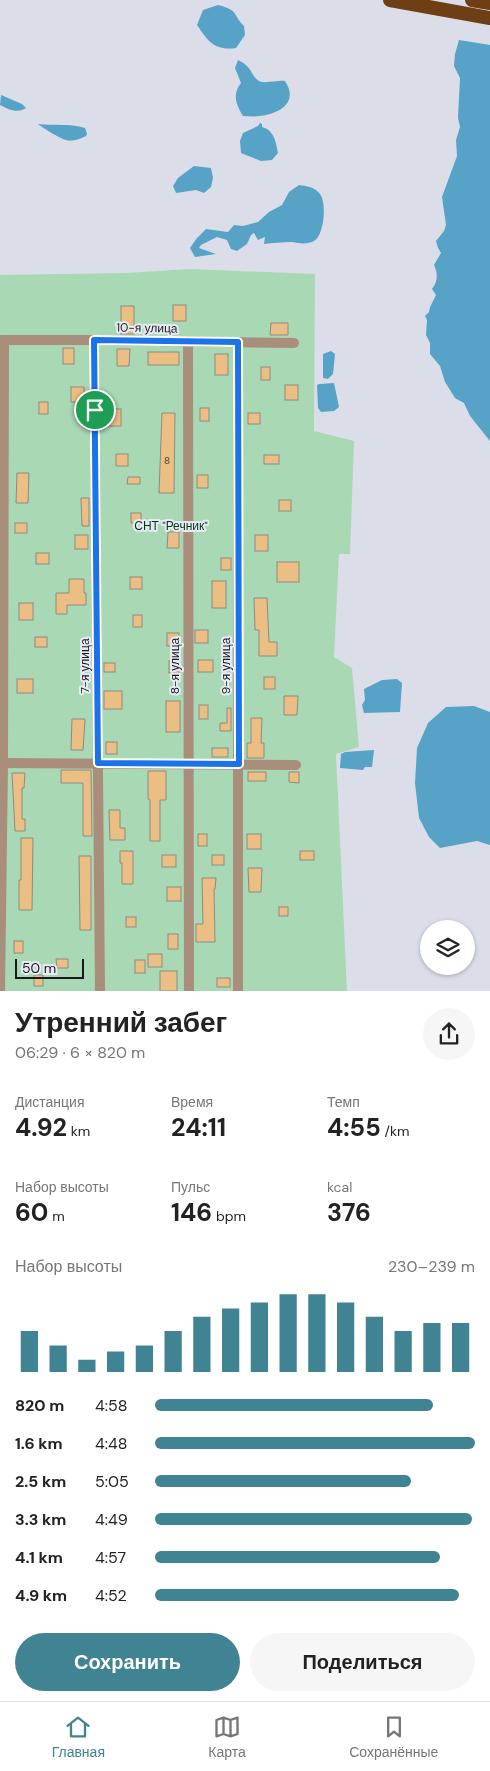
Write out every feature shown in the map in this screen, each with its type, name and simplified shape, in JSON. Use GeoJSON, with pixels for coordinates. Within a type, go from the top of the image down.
{"type":"FeatureCollection","features":[{"type":"Feature","properties":{"kind":"highway"},"geometry":{"type":"LineString","coordinates":[[390,0],[490,18]]}},
{"type":"Feature","properties":{"kind":"highway"},"geometry":{"type":"LineString","coordinates":[[472,0],[490,3]]}},
{"type":"Feature","properties":{"kind":"street","name":"10-я улица"},"geometry":{"type":"LineString","coordinates":[[2,340],[294,343]]}},
{"type":"Feature","properties":{"kind":"street"},"geometry":{"type":"LineString","coordinates":[[0,991],[2,340]]}},
{"type":"Feature","properties":{"kind":"street","name":"7-я улица"},"geometry":{"type":"LineString","coordinates":[[94,340],[100,991]]}},
{"type":"Feature","properties":{"kind":"street","name":"8-я улица"},"geometry":{"type":"LineString","coordinates":[[188,341],[187,764],[189,991]]}},
{"type":"Feature","properties":{"kind":"street","name":"9-я улица"},"geometry":{"type":"LineString","coordinates":[[238,342],[238,991]]}},
{"type":"Feature","properties":{"kind":"street"},"geometry":{"type":"LineString","coordinates":[[2,763],[296,765]]}},
{"type":"Feature","properties":{"kind":"green space","name":"СНТ \"Речник\""},"geometry":{"type":"Polygon","coordinates":[[[190,269],[315,274],[314,431],[354,441],[350,554],[339,554],[334,657],[352,668],[359,747],[336,754],[347,991],[0,991],[0,275],[127,273],[190,269]]]}},
{"type":"Feature","properties":{"kind":"water"},"geometry":{"type":"Polygon","coordinates":[[[218,5],[232,11],[244,26],[245,35],[236,48],[222,48],[212,44],[197,25],[203,10],[218,5]]]}},
{"type":"Feature","properties":{"kind":"water"},"geometry":{"type":"Polygon","coordinates":[[[459,40],[490,45],[490,441],[470,416],[464,403],[455,398],[445,382],[440,366],[430,354],[430,343],[426,335],[427,320],[425,316],[429,312],[436,295],[432,289],[437,277],[434,265],[441,253],[436,241],[446,225],[442,197],[457,156],[456,140],[460,127],[458,118],[460,78],[454,66],[459,40]]]}},
{"type":"Feature","properties":{"kind":"water"},"geometry":{"type":"Polygon","coordinates":[[[238,60],[249,68],[259,81],[285,81],[290,95],[285,106],[267,115],[243,116],[236,100],[238,87],[241,83],[235,68],[238,60]]]}},
{"type":"Feature","properties":{"kind":"water"},"geometry":{"type":"Polygon","coordinates":[[[1,95],[22,104],[26,108],[16,111],[0,105],[1,95]]]}},
{"type":"Feature","properties":{"kind":"water"},"geometry":{"type":"Polygon","coordinates":[[[260,123],[262,127],[272,134],[275,141],[278,153],[272,160],[261,161],[241,153],[240,141],[243,133],[258,126],[260,123]]]}},
{"type":"Feature","properties":{"kind":"water"},"geometry":{"type":"Polygon","coordinates":[[[38,124],[79,126],[85,128],[87,134],[79,139],[68,141],[38,124]]]}},
{"type":"Feature","properties":{"kind":"water"},"geometry":{"type":"Polygon","coordinates":[[[194,166],[211,168],[213,178],[211,187],[204,193],[196,190],[176,193],[173,186],[178,178],[194,166]]]}},
{"type":"Feature","properties":{"kind":"water"},"geometry":{"type":"Polygon","coordinates":[[[299,185],[316,190],[322,198],[324,212],[322,226],[320,233],[314,241],[306,243],[264,244],[265,237],[258,240],[254,233],[247,244],[237,251],[231,249],[227,240],[217,237],[201,245],[199,248],[216,254],[195,257],[190,248],[206,229],[228,232],[234,225],[243,226],[258,222],[269,212],[282,205],[289,192],[299,185]]]}},
{"type":"Feature","properties":{"kind":"water"},"geometry":{"type":"Polygon","coordinates":[[[331,351],[335,354],[333,374],[328,379],[323,378],[323,354],[331,351]]]}},
{"type":"Feature","properties":{"kind":"water"},"geometry":{"type":"Polygon","coordinates":[[[334,383],[339,407],[334,411],[321,412],[318,408],[317,385],[334,383]]]}},
{"type":"Feature","properties":{"kind":"water"},"geometry":{"type":"Polygon","coordinates":[[[397,679],[402,683],[400,712],[364,713],[362,705],[365,700],[364,689],[382,680],[397,679]]]}},
{"type":"Feature","properties":{"kind":"water"},"geometry":{"type":"Polygon","coordinates":[[[474,706],[490,712],[490,845],[477,841],[440,848],[429,837],[419,818],[415,783],[417,748],[428,723],[446,707],[474,706]]]}},
{"type":"Feature","properties":{"kind":"water"},"geometry":{"type":"Polygon","coordinates":[[[374,750],[372,767],[365,767],[363,770],[340,768],[341,754],[345,752],[374,750]]]}},
{"type":"Feature","properties":{"kind":"building"},"geometry":{"type":"Polygon","coordinates":[[[173,305],[186,305],[186,321],[173,321],[173,305]]]}},
{"type":"Feature","properties":{"kind":"building"},"geometry":{"type":"Polygon","coordinates":[[[121,306],[134,306],[134,334],[121,334],[121,306]]]}},
{"type":"Feature","properties":{"kind":"building"},"geometry":{"type":"Polygon","coordinates":[[[271,323],[288,323],[288,335],[270,335],[271,323]]]}},
{"type":"Feature","properties":{"kind":"building"},"geometry":{"type":"Polygon","coordinates":[[[63,348],[74,348],[74,364],[63,364],[63,348]]]}},
{"type":"Feature","properties":{"kind":"building"},"geometry":{"type":"Polygon","coordinates":[[[117,349],[130,349],[129,366],[117,366],[117,349]]]}},
{"type":"Feature","properties":{"kind":"building"},"geometry":{"type":"Polygon","coordinates":[[[148,352],[179,352],[179,365],[148,365],[148,352]]]}},
{"type":"Feature","properties":{"kind":"building"},"geometry":{"type":"Polygon","coordinates":[[[215,354],[228,354],[228,375],[215,375],[215,354]]]}},
{"type":"Feature","properties":{"kind":"building"},"geometry":{"type":"Polygon","coordinates":[[[261,367],[270,367],[270,380],[261,380],[261,367]]]}},
{"type":"Feature","properties":{"kind":"building"},"geometry":{"type":"Polygon","coordinates":[[[285,385],[298,385],[298,400],[285,400],[285,385]]]}},
{"type":"Feature","properties":{"kind":"building"},"geometry":{"type":"Polygon","coordinates":[[[71,387],[84,387],[84,402],[71,402],[71,387]]]}},
{"type":"Feature","properties":{"kind":"building"},"geometry":{"type":"Polygon","coordinates":[[[39,402],[48,402],[48,414],[39,414],[39,402]]]}},
{"type":"Feature","properties":{"kind":"building"},"geometry":{"type":"Polygon","coordinates":[[[200,408],[209,408],[209,421],[200,421],[200,408]]]}},
{"type":"Feature","properties":{"kind":"building"},"geometry":{"type":"Polygon","coordinates":[[[105,409],[121,409],[121,426],[105,426],[105,409]]]}},
{"type":"Feature","properties":{"kind":"building"},"geometry":{"type":"Polygon","coordinates":[[[162,413],[175,413],[174,493],[159,493],[162,413]]]}},
{"type":"Feature","properties":{"kind":"building"},"geometry":{"type":"Polygon","coordinates":[[[248,413],[260,413],[260,424],[248,424],[248,413]]]}},
{"type":"Feature","properties":{"kind":"building"},"geometry":{"type":"Polygon","coordinates":[[[116,454],[128,454],[128,466],[116,466],[116,454]]]}},
{"type":"Feature","properties":{"kind":"building"},"geometry":{"type":"Polygon","coordinates":[[[264,455],[279,455],[279,464],[264,464],[264,455]]]}},
{"type":"Feature","properties":{"kind":"building"},"geometry":{"type":"Polygon","coordinates":[[[17,473],[29,473],[28,503],[16,503],[17,473]]]}},
{"type":"Feature","properties":{"kind":"building"},"geometry":{"type":"Polygon","coordinates":[[[197,475],[208,475],[208,488],[197,488],[197,475]]]}},
{"type":"Feature","properties":{"kind":"building"},"geometry":{"type":"Polygon","coordinates":[[[128,477],[140,477],[140,484],[127,484],[128,477]]]}},
{"type":"Feature","properties":{"kind":"building"},"geometry":{"type":"Polygon","coordinates":[[[81,498],[89,498],[89,526],[82,526],[81,498]]]}},
{"type":"Feature","properties":{"kind":"building"},"geometry":{"type":"Polygon","coordinates":[[[279,500],[291,500],[291,511],[279,511],[279,500]]]}},
{"type":"Feature","properties":{"kind":"building"},"geometry":{"type":"Polygon","coordinates":[[[131,513],[141,513],[141,523],[131,523],[131,513]]]}},
{"type":"Feature","properties":{"kind":"building"},"geometry":{"type":"Polygon","coordinates":[[[15,523],[27,523],[27,533],[15,533],[15,523]]]}},
{"type":"Feature","properties":{"kind":"building"},"geometry":{"type":"Polygon","coordinates":[[[168,532],[179,532],[179,548],[167,548],[168,532]]]}},
{"type":"Feature","properties":{"kind":"building"},"geometry":{"type":"Polygon","coordinates":[[[75,535],[88,535],[88,549],[75,549],[75,535]]]}},
{"type":"Feature","properties":{"kind":"building"},"geometry":{"type":"Polygon","coordinates":[[[255,535],[268,535],[268,551],[255,551],[255,535]]]}},
{"type":"Feature","properties":{"kind":"building"},"geometry":{"type":"Polygon","coordinates":[[[36,553],[49,553],[49,564],[36,564],[36,553]]]}},
{"type":"Feature","properties":{"kind":"building"},"geometry":{"type":"Polygon","coordinates":[[[221,558],[231,558],[231,570],[221,570],[221,558]]]}},
{"type":"Feature","properties":{"kind":"building"},"geometry":{"type":"Polygon","coordinates":[[[277,562],[299,562],[299,582],[277,582],[277,562]]]}},
{"type":"Feature","properties":{"kind":"building"},"geometry":{"type":"Polygon","coordinates":[[[130,577],[142,577],[142,589],[130,589],[130,577]]]}},
{"type":"Feature","properties":{"kind":"building"},"geometry":{"type":"Polygon","coordinates":[[[69,579],[84,579],[86,605],[67,605],[67,614],[56,614],[56,593],[69,593],[69,579]]]}},
{"type":"Feature","properties":{"kind":"building"},"geometry":{"type":"Polygon","coordinates":[[[212,581],[226,581],[226,608],[212,608],[212,581]]]}},
{"type":"Feature","properties":{"kind":"building"},"geometry":{"type":"Polygon","coordinates":[[[254,598],[267,598],[269,642],[277,642],[277,656],[259,656],[259,630],[255,630],[254,598]]]}},
{"type":"Feature","properties":{"kind":"building"},"geometry":{"type":"Polygon","coordinates":[[[19,603],[33,603],[33,620],[19,620],[19,603]]]}},
{"type":"Feature","properties":{"kind":"building"},"geometry":{"type":"Polygon","coordinates":[[[133,615],[142,615],[142,627],[133,627],[133,615]]]}},
{"type":"Feature","properties":{"kind":"building"},"geometry":{"type":"Polygon","coordinates":[[[195,630],[208,630],[208,643],[195,643],[195,630]]]}},
{"type":"Feature","properties":{"kind":"building"},"geometry":{"type":"Polygon","coordinates":[[[167,633],[179,633],[179,646],[167,646],[167,633]]]}},
{"type":"Feature","properties":{"kind":"building"},"geometry":{"type":"Polygon","coordinates":[[[35,637],[47,637],[47,647],[35,647],[35,637]]]}},
{"type":"Feature","properties":{"kind":"building"},"geometry":{"type":"Polygon","coordinates":[[[198,660],[213,660],[213,672],[198,672],[198,660]]]}},
{"type":"Feature","properties":{"kind":"building"},"geometry":{"type":"Polygon","coordinates":[[[169,661],[179,661],[179,673],[169,673],[169,661]]]}},
{"type":"Feature","properties":{"kind":"building"},"geometry":{"type":"Polygon","coordinates":[[[104,663],[115,663],[115,672],[104,672],[104,663]]]}},
{"type":"Feature","properties":{"kind":"building"},"geometry":{"type":"Polygon","coordinates":[[[264,677],[275,677],[275,689],[264,689],[264,677]]]}},
{"type":"Feature","properties":{"kind":"building"},"geometry":{"type":"Polygon","coordinates":[[[17,679],[33,679],[33,693],[17,693],[17,679]]]}},
{"type":"Feature","properties":{"kind":"building"},"geometry":{"type":"Polygon","coordinates":[[[104,691],[122,691],[122,709],[104,709],[104,691]]]}},
{"type":"Feature","properties":{"kind":"building"},"geometry":{"type":"Polygon","coordinates":[[[284,696],[298,696],[297,715],[284,715],[284,696]]]}},
{"type":"Feature","properties":{"kind":"building"},"geometry":{"type":"Polygon","coordinates":[[[166,701],[180,701],[180,732],[166,732],[166,701]]]}},
{"type":"Feature","properties":{"kind":"building"},"geometry":{"type":"Polygon","coordinates":[[[199,705],[208,705],[208,719],[199,719],[199,705]]]}},
{"type":"Feature","properties":{"kind":"building"},"geometry":{"type":"Polygon","coordinates":[[[227,708],[231,708],[231,731],[220,731],[220,723],[227,723],[227,708]]]}},
{"type":"Feature","properties":{"kind":"building"},"geometry":{"type":"Polygon","coordinates":[[[251,718],[262,718],[261,743],[264,743],[264,758],[247,758],[247,743],[251,743],[251,718]]]}},
{"type":"Feature","properties":{"kind":"building"},"geometry":{"type":"Polygon","coordinates":[[[72,719],[85,719],[83,750],[71,750],[72,719]]]}},
{"type":"Feature","properties":{"kind":"building"},"geometry":{"type":"Polygon","coordinates":[[[106,742],[117,742],[117,754],[106,754],[106,742]]]}},
{"type":"Feature","properties":{"kind":"building"},"geometry":{"type":"Polygon","coordinates":[[[212,748],[228,748],[228,757],[212,757],[212,748]]]}},
{"type":"Feature","properties":{"kind":"building"},"geometry":{"type":"Polygon","coordinates":[[[61,770],[91,770],[92,836],[83,836],[83,783],[61,783],[61,770]]]}},
{"type":"Feature","properties":{"kind":"building"},"geometry":{"type":"Polygon","coordinates":[[[148,771],[166,771],[166,800],[160,800],[160,841],[150,841],[148,771]]]}},
{"type":"Feature","properties":{"kind":"building"},"geometry":{"type":"Polygon","coordinates":[[[248,772],[266,772],[266,781],[248,781],[248,772]]]}},
{"type":"Feature","properties":{"kind":"building"},"geometry":{"type":"Polygon","coordinates":[[[289,772],[299,772],[299,783],[289,782],[289,772]]]}},
{"type":"Feature","properties":{"kind":"building"},"geometry":{"type":"Polygon","coordinates":[[[12,773],[25,773],[24,788],[22,788],[22,819],[25,819],[25,831],[15,831],[12,773]]]}},
{"type":"Feature","properties":{"kind":"building"},"geometry":{"type":"Polygon","coordinates":[[[109,810],[120,810],[120,828],[125,828],[125,840],[110,840],[109,810]]]}},
{"type":"Feature","properties":{"kind":"building"},"geometry":{"type":"Polygon","coordinates":[[[198,834],[207,834],[207,846],[198,846],[198,834]]]}},
{"type":"Feature","properties":{"kind":"building"},"geometry":{"type":"Polygon","coordinates":[[[247,834],[261,834],[261,849],[247,849],[247,834]]]}},
{"type":"Feature","properties":{"kind":"building"},"geometry":{"type":"Polygon","coordinates":[[[21,838],[33,838],[32,910],[19,910],[21,838]]]}},
{"type":"Feature","properties":{"kind":"building"},"geometry":{"type":"Polygon","coordinates":[[[120,851],[133,851],[133,884],[122,884],[120,851]]]}},
{"type":"Feature","properties":{"kind":"building"},"geometry":{"type":"Polygon","coordinates":[[[300,851],[314,851],[314,860],[300,860],[300,851]]]}},
{"type":"Feature","properties":{"kind":"building"},"geometry":{"type":"Polygon","coordinates":[[[162,855],[176,855],[176,867],[162,867],[162,855]]]}},
{"type":"Feature","properties":{"kind":"building"},"geometry":{"type":"Polygon","coordinates":[[[212,855],[224,855],[224,865],[212,865],[212,855]]]}},
{"type":"Feature","properties":{"kind":"building"},"geometry":{"type":"Polygon","coordinates":[[[79,856],[91,856],[91,930],[80,930],[79,856]]]}},
{"type":"Feature","properties":{"kind":"building"},"geometry":{"type":"Polygon","coordinates":[[[248,868],[262,868],[261,892],[249,892],[248,868]]]}},
{"type":"Feature","properties":{"kind":"building"},"geometry":{"type":"Polygon","coordinates":[[[202,878],[216,878],[214,889],[215,942],[196,942],[196,924],[203,924],[202,878]]]}},
{"type":"Feature","properties":{"kind":"building"},"geometry":{"type":"Polygon","coordinates":[[[167,887],[181,887],[181,901],[167,901],[167,887]]]}},
{"type":"Feature","properties":{"kind":"building"},"geometry":{"type":"Polygon","coordinates":[[[279,907],[288,907],[288,916],[279,916],[279,907]]]}},
{"type":"Feature","properties":{"kind":"building"},"geometry":{"type":"Polygon","coordinates":[[[126,917],[136,917],[136,927],[126,927],[126,917]]]}},
{"type":"Feature","properties":{"kind":"building"},"geometry":{"type":"Polygon","coordinates":[[[168,934],[178,934],[178,949],[168,949],[168,934]]]}},
{"type":"Feature","properties":{"kind":"building"},"geometry":{"type":"Polygon","coordinates":[[[14,941],[23,941],[23,953],[14,953],[14,941]]]}},
{"type":"Feature","properties":{"kind":"building"},"geometry":{"type":"Polygon","coordinates":[[[148,954],[162,954],[162,967],[148,967],[148,954]]]}},
{"type":"Feature","properties":{"kind":"building"},"geometry":{"type":"Polygon","coordinates":[[[56,959],[68,959],[68,968],[57,968],[56,959]]]}},
{"type":"Feature","properties":{"kind":"building"},"geometry":{"type":"Polygon","coordinates":[[[135,960],[145,960],[145,973],[135,973],[135,960]]]}},
{"type":"Feature","properties":{"kind":"building"},"geometry":{"type":"Polygon","coordinates":[[[160,971],[177,971],[177,991],[160,991],[160,971]]]}},
{"type":"Feature","properties":{"kind":"building"},"geometry":{"type":"Polygon","coordinates":[[[34,975],[43,975],[43,986],[34,986],[34,975]]]}},
{"type":"Feature","properties":{"kind":"building"},"geometry":{"type":"Polygon","coordinates":[[[217,978],[230,978],[230,987],[217,987],[217,978]]]}},
{"type":"Feature","properties":{"kind":"route"},"geometry":{"type":"LineString","coordinates":[[94,340],[238,342],[239,764],[98,763],[95,410],[94,340]]}}]}
